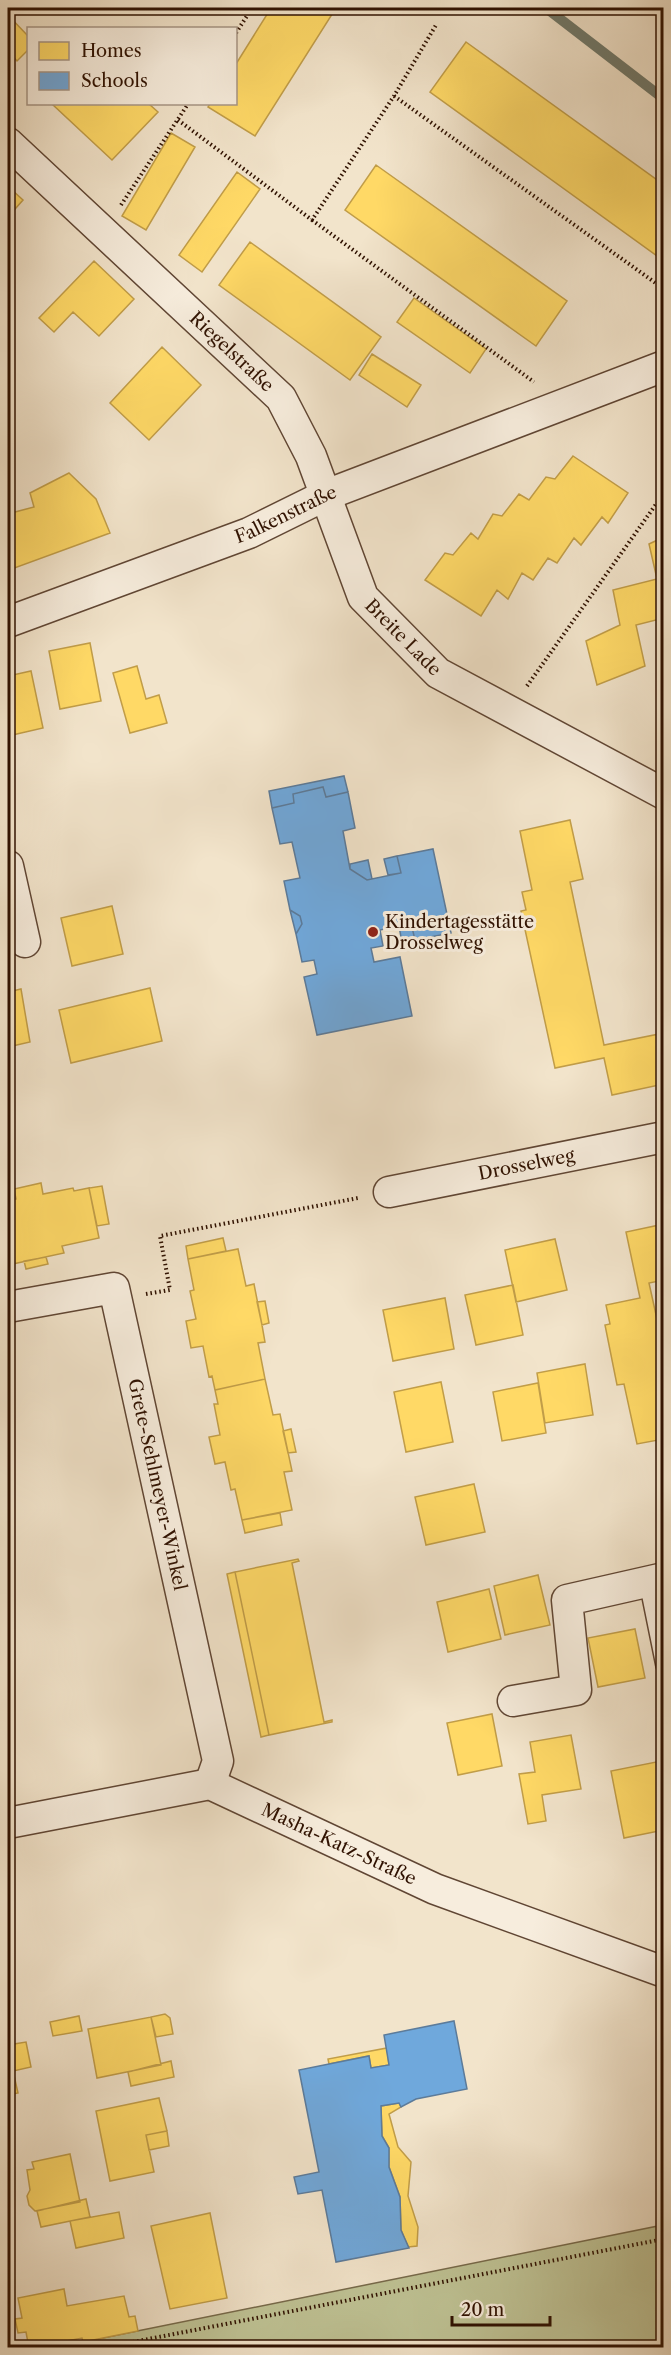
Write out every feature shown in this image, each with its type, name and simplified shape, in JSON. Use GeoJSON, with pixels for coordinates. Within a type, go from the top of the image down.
{"type":"FeatureCollection","features":[{"type":"Feature","properties":{"kind":"street","name":"Riegelstraße"},"geometry":{"type":"LineString","coordinates":[[8,143],[281,398],[311,456],[327,495]]}},
{"type":"Feature","properties":{"kind":"street","name":"Falkenstraße"},"geometry":{"type":"LineString","coordinates":[[8,622],[249,533],[327,495],[663,366]]}},
{"type":"Feature","properties":{"kind":"street","name":"Breite Lade"},"geometry":{"type":"LineString","coordinates":[[327,495],[363,597],[438,672],[663,794]]}},
{"type":"Feature","properties":{"kind":"street"},"geometry":{"type":"LineString","coordinates":[[8,866],[25,942]]}},
{"type":"Feature","properties":{"kind":"street","name":"Drosselweg"},"geometry":{"type":"LineString","coordinates":[[389,1192],[663,1137]]}},
{"type":"Feature","properties":{"kind":"street"},"geometry":{"type":"LineString","coordinates":[[8,1306],[114,1288],[116,1299]]}},
{"type":"Feature","properties":{"kind":"street","name":"Grete-Sehlmeyer-Winkel"},"geometry":{"type":"LineString","coordinates":[[116,1299],[218,1761],[210,1784]]}},
{"type":"Feature","properties":{"kind":"street"},"geometry":{"type":"LineString","coordinates":[[513,1701],[576,1690],[567,1600],[655,1580]]}},
{"type":"Feature","properties":{"kind":"street"},"geometry":{"type":"LineString","coordinates":[[8,1823],[210,1784]]}},
{"type":"Feature","properties":{"kind":"street","name":"Masha-Katz-Straße"},"geometry":{"type":"LineString","coordinates":[[210,1784],[435,1889],[663,1972]]}},
{"type":"Feature","properties":{"kind":"lane"},"geometry":{"type":"LineString","coordinates":[[655,1580],[663,1666]]}},
{"type":"Feature","properties":{"kind":"path"},"geometry":{"type":"LineString","coordinates":[[237,31],[252,8]]}},
{"type":"Feature","properties":{"kind":"path"},"geometry":{"type":"LineString","coordinates":[[312,220],[394,96],[436,25]]}},
{"type":"Feature","properties":{"kind":"path"},"geometry":{"type":"LineString","coordinates":[[394,96],[663,289]]}},
{"type":"Feature","properties":{"kind":"path"},"geometry":{"type":"LineString","coordinates":[[102,233],[187,105]]}},
{"type":"Feature","properties":{"kind":"path"},"geometry":{"type":"LineString","coordinates":[[178,120],[564,403]]}},
{"type":"Feature","properties":{"kind":"path"},"geometry":{"type":"LineString","coordinates":[[510,711],[663,493]]}},
{"type":"Feature","properties":{"kind":"path"},"geometry":{"type":"LineString","coordinates":[[116,1299],[170,1290],[160,1236],[389,1192]]}},
{"type":"Feature","properties":{"kind":"path"},"geometry":{"type":"LineString","coordinates":[[102,2348],[663,2239]]}},
{"type":"Feature","properties":{"kind":"green space"},"geometry":{"type":"Polygon","coordinates":[[[663,2225],[663,2347],[58,2347],[663,2225]]]}},
{"type":"Feature","properties":{"kind":"building: Homes"},"geometry":{"type":"Polygon","coordinates":[[[271,8],[336,8],[255,136],[208,107],[209,105],[237,105],[237,62],[271,8]]]}},
{"type":"Feature","properties":{"kind":"building: Homes"},"geometry":{"type":"Polygon","coordinates":[[[8,15],[27,35],[27,51],[17,61],[8,51],[8,15]]]}},
{"type":"Feature","properties":{"kind":"building: Homes"},"geometry":{"type":"Polygon","coordinates":[[[466,42],[664,185],[664,261],[430,92],[466,42]]]}},
{"type":"Feature","properties":{"kind":"building: Homes"},"geometry":{"type":"Polygon","coordinates":[[[53,105],[150,105],[158,112],[112,160],[53,105]]]}},
{"type":"Feature","properties":{"kind":"building: Homes"},"geometry":{"type":"Polygon","coordinates":[[[171,133],[195,147],[146,230],[122,216],[171,133]]]}},
{"type":"Feature","properties":{"kind":"building: Homes"},"geometry":{"type":"Polygon","coordinates":[[[376,165],[567,301],[536,346],[345,210],[376,165]]]}},
{"type":"Feature","properties":{"kind":"building: Homes"},"geometry":{"type":"Polygon","coordinates":[[[237,172],[260,189],[202,272],[179,255],[237,172]]]}},
{"type":"Feature","properties":{"kind":"building: Homes"},"geometry":{"type":"Polygon","coordinates":[[[11,189],[23,200],[8,217],[8,192],[11,189]]]}},
{"type":"Feature","properties":{"kind":"building: Homes"},"geometry":{"type":"Polygon","coordinates":[[[250,242],[381,337],[350,380],[219,285],[250,242]]]}},
{"type":"Feature","properties":{"kind":"building: Homes"},"geometry":{"type":"Polygon","coordinates":[[[94,261],[134,299],[99,336],[73,312],[54,332],[39,318],[94,261]]]}},
{"type":"Feature","properties":{"kind":"building: Homes"},"geometry":{"type":"Polygon","coordinates":[[[414,298],[486,349],[470,373],[397,322],[414,298]]]}},
{"type":"Feature","properties":{"kind":"building: Homes"},"geometry":{"type":"Polygon","coordinates":[[[162,347],[201,385],[149,440],[110,403],[162,347]]]}},
{"type":"Feature","properties":{"kind":"building: Homes"},"geometry":{"type":"Polygon","coordinates":[[[372,354],[421,385],[407,407],[359,375],[372,354]]]}},
{"type":"Feature","properties":{"kind":"building: Homes"},"geometry":{"type":"Polygon","coordinates":[[[573,456],[628,493],[608,523],[602,517],[581,545],[574,538],[557,563],[548,558],[533,580],[522,573],[508,599],[497,590],[481,616],[425,580],[445,553],[453,555],[471,533],[478,539],[493,514],[502,516],[519,494],[529,500],[546,477],[555,479],[573,456]]]}},
{"type":"Feature","properties":{"kind":"building: Homes"},"geometry":{"type":"Polygon","coordinates":[[[69,473],[96,499],[110,533],[9,570],[8,504],[11,513],[34,507],[30,493],[69,473]]]}},
{"type":"Feature","properties":{"kind":"building: Homes"},"geometry":{"type":"Polygon","coordinates":[[[664,537],[664,618],[636,625],[645,666],[597,685],[586,641],[620,625],[613,590],[657,579],[649,544],[664,537]]]}},
{"type":"Feature","properties":{"kind":"building: Homes"},"geometry":{"type":"Polygon","coordinates":[[[90,643],[101,701],[60,709],[49,651],[90,643]]]}},
{"type":"Feature","properties":{"kind":"building: Homes"},"geometry":{"type":"Polygon","coordinates":[[[137,666],[146,699],[159,695],[167,723],[130,733],[113,673],[137,666]]]}},
{"type":"Feature","properties":{"kind":"building: Homes"},"geometry":{"type":"Polygon","coordinates":[[[31,671],[43,728],[8,736],[8,676],[31,671]]]}},
{"type":"Feature","properties":{"kind":"building: Homes"},"geometry":{"type":"Polygon","coordinates":[[[570,820],[583,879],[570,882],[604,1045],[664,1033],[664,1084],[612,1095],[604,1058],[555,1068],[521,911],[526,910],[522,892],[532,890],[520,831],[570,820]]]}},
{"type":"Feature","properties":{"kind":"building: Homes"},"geometry":{"type":"Polygon","coordinates":[[[112,906],[123,954],[72,966],[61,918],[112,906]]]}},
{"type":"Feature","properties":{"kind":"building: Homes"},"geometry":{"type":"Polygon","coordinates":[[[664,971],[664,998],[662,998],[657,973],[664,971]]]}},
{"type":"Feature","properties":{"kind":"building: Homes"},"geometry":{"type":"Polygon","coordinates":[[[150,988],[162,1041],[71,1063],[59,1010],[150,988]]]}},
{"type":"Feature","properties":{"kind":"building: Homes"},"geometry":{"type":"Polygon","coordinates":[[[21,989],[30,1042],[8,1047],[8,992],[21,989]]]}},
{"type":"Feature","properties":{"kind":"building: Homes"},"geometry":{"type":"Polygon","coordinates":[[[41,1183],[43,1194],[73,1188],[74,1191],[89,1188],[99,1238],[62,1246],[64,1253],[8,1265],[8,1201],[16,1199],[14,1189],[41,1183]]]}},
{"type":"Feature","properties":{"kind":"building: Homes"},"geometry":{"type":"Polygon","coordinates":[[[102,1186],[109,1224],[97,1226],[89,1188],[102,1186]]]}},
{"type":"Feature","properties":{"kind":"building: Homes"},"geometry":{"type":"Polygon","coordinates":[[[664,1224],[664,1280],[649,1283],[664,1351],[664,1439],[637,1444],[624,1384],[617,1385],[605,1325],[610,1324],[606,1305],[640,1298],[626,1232],[664,1224]]]}},
{"type":"Feature","properties":{"kind":"building: Homes"},"geometry":{"type":"Polygon","coordinates":[[[223,1238],[226,1251],[188,1259],[186,1246],[223,1238]]]}},
{"type":"Feature","properties":{"kind":"building: Homes"},"geometry":{"type":"Polygon","coordinates":[[[555,1239],[567,1290],[516,1302],[505,1250],[555,1239]]]}},
{"type":"Feature","properties":{"kind":"building: Homes"},"geometry":{"type":"Polygon","coordinates":[[[238,1249],[246,1286],[254,1284],[265,1342],[258,1343],[265,1379],[215,1390],[212,1376],[209,1377],[203,1346],[191,1348],[186,1321],[196,1319],[190,1291],[194,1290],[188,1259],[238,1249]]]}},
{"type":"Feature","properties":{"kind":"building: Homes"},"geometry":{"type":"Polygon","coordinates":[[[46,1257],[48,1264],[26,1269],[24,1261],[46,1257]]]}},
{"type":"Feature","properties":{"kind":"building: Homes"},"geometry":{"type":"Polygon","coordinates":[[[513,1285],[523,1335],[476,1345],[465,1295],[513,1285]]]}},
{"type":"Feature","properties":{"kind":"building: Homes"},"geometry":{"type":"Polygon","coordinates":[[[445,1298],[454,1349],[393,1361],[383,1310],[445,1298]]]}},
{"type":"Feature","properties":{"kind":"building: Homes"},"geometry":{"type":"Polygon","coordinates":[[[265,1301],[269,1323],[262,1325],[257,1302],[265,1301]]]}},
{"type":"Feature","properties":{"kind":"building: Homes"},"geometry":{"type":"Polygon","coordinates":[[[585,1364],[593,1415],[545,1423],[537,1373],[585,1364]]]}},
{"type":"Feature","properties":{"kind":"building: Homes"},"geometry":{"type":"Polygon","coordinates":[[[265,1379],[273,1415],[280,1414],[292,1471],[284,1472],[292,1510],[242,1520],[235,1489],[231,1490],[225,1462],[215,1464],[209,1437],[220,1435],[214,1404],[218,1404],[215,1390],[265,1379]]]}},
{"type":"Feature","properties":{"kind":"building: Homes"},"geometry":{"type":"Polygon","coordinates":[[[441,1382],[453,1442],[406,1452],[394,1392],[441,1382]]]}},
{"type":"Feature","properties":{"kind":"building: Homes"},"geometry":{"type":"Polygon","coordinates":[[[538,1383],[546,1433],[502,1441],[493,1392],[538,1383]]]}},
{"type":"Feature","properties":{"kind":"building: Homes"},"geometry":{"type":"Polygon","coordinates":[[[291,1429],[296,1452],[288,1453],[283,1431],[291,1429]]]}},
{"type":"Feature","properties":{"kind":"building: Homes"},"geometry":{"type":"Polygon","coordinates":[[[474,1484],[485,1532],[426,1545],[415,1497],[474,1484]]]}},
{"type":"Feature","properties":{"kind":"building: Homes"},"geometry":{"type":"Polygon","coordinates":[[[280,1513],[282,1525],[245,1533],[242,1520],[280,1513]]]}},
{"type":"Feature","properties":{"kind":"building: Homes"},"geometry":{"type":"Polygon","coordinates":[[[298,1559],[299,1561],[292,1563],[324,1722],[332,1720],[332,1722],[269,1735],[235,1572],[298,1559]]]}},
{"type":"Feature","properties":{"kind":"building: Homes"},"geometry":{"type":"Polygon","coordinates":[[[235,1572],[269,1735],[261,1737],[227,1574],[235,1572]]]}},
{"type":"Feature","properties":{"kind":"building: Homes"},"geometry":{"type":"Polygon","coordinates":[[[538,1575],[550,1625],[505,1635],[494,1586],[538,1575]]]}},
{"type":"Feature","properties":{"kind":"building: Homes"},"geometry":{"type":"Polygon","coordinates":[[[489,1589],[501,1639],[448,1652],[437,1602],[489,1589]]]}},
{"type":"Feature","properties":{"kind":"building: Homes"},"geometry":{"type":"Polygon","coordinates":[[[635,1629],[645,1678],[598,1687],[588,1638],[635,1629]]]}},
{"type":"Feature","properties":{"kind":"building: Homes"},"geometry":{"type":"Polygon","coordinates":[[[492,1714],[502,1766],[458,1775],[447,1723],[492,1714]]]}},
{"type":"Feature","properties":{"kind":"building: Homes"},"geometry":{"type":"Polygon","coordinates":[[[571,1735],[581,1789],[542,1795],[546,1821],[528,1824],[519,1774],[535,1772],[530,1742],[571,1735]]]}},
{"type":"Feature","properties":{"kind":"building: Homes"},"geometry":{"type":"Polygon","coordinates":[[[661,1761],[664,1772],[664,1830],[624,1838],[611,1771],[661,1761]]]}},
{"type":"Feature","properties":{"kind":"building: Homes"},"geometry":{"type":"Polygon","coordinates":[[[165,2014],[170,2018],[173,2034],[156,2037],[151,2017],[165,2014]]]}},
{"type":"Feature","properties":{"kind":"building: Homes"},"geometry":{"type":"Polygon","coordinates":[[[79,2016],[82,2031],[53,2036],[50,2022],[79,2016]]]}},
{"type":"Feature","properties":{"kind":"building: Homes"},"geometry":{"type":"Polygon","coordinates":[[[151,2017],[161,2065],[97,2078],[88,2029],[151,2017]]]}},
{"type":"Feature","properties":{"kind":"building: Homes"},"geometry":{"type":"Polygon","coordinates":[[[26,2042],[31,2067],[13,2071],[18,2093],[8,2095],[8,2045],[26,2042]]]}},
{"type":"Feature","properties":{"kind":"building: Homes"},"geometry":{"type":"Polygon","coordinates":[[[387,2048],[389,2065],[371,2068],[369,2056],[329,2064],[328,2059],[387,2048]]]}},
{"type":"Feature","properties":{"kind":"building: Homes"},"geometry":{"type":"Polygon","coordinates":[[[171,2061],[174,2077],[131,2086],[128,2072],[171,2061]]]}},
{"type":"Feature","properties":{"kind":"building: Homes"},"geometry":{"type":"Polygon","coordinates":[[[159,2098],[167,2131],[146,2135],[154,2172],[110,2181],[96,2111],[159,2098]]]}},
{"type":"Feature","properties":{"kind":"building: Homes"},"geometry":{"type":"Polygon","coordinates":[[[399,2103],[401,2107],[389,2114],[398,2147],[411,2162],[408,2196],[418,2227],[417,2246],[408,2247],[401,2230],[400,2197],[389,2167],[389,2148],[382,2136],[381,2106],[399,2103]]]}},
{"type":"Feature","properties":{"kind":"building: Homes"},"geometry":{"type":"Polygon","coordinates":[[[167,2131],[169,2146],[149,2150],[146,2135],[167,2131]]]}},
{"type":"Feature","properties":{"kind":"building: Homes"},"geometry":{"type":"Polygon","coordinates":[[[70,2154],[80,2202],[35,2211],[29,2205],[27,2196],[30,2190],[27,2170],[34,2169],[32,2162],[70,2154]]]}},
{"type":"Feature","properties":{"kind":"building: Homes"},"geometry":{"type":"Polygon","coordinates":[[[86,2199],[90,2217],[41,2227],[37,2211],[86,2199]]]}},
{"type":"Feature","properties":{"kind":"building: Homes"},"geometry":{"type":"Polygon","coordinates":[[[119,2212],[124,2238],[76,2248],[70,2221],[119,2212]]]}},
{"type":"Feature","properties":{"kind":"building: Homes"},"geometry":{"type":"Polygon","coordinates":[[[210,2213],[227,2298],[170,2309],[151,2226],[210,2213]]]}},
{"type":"Feature","properties":{"kind":"building: Homes"},"geometry":{"type":"Polygon","coordinates":[[[64,2289],[67,2306],[124,2296],[129,2317],[135,2316],[138,2331],[83,2342],[82,2338],[29,2348],[26,2332],[18,2333],[15,2319],[22,2318],[18,2298],[64,2289]]]}},
{"type":"Feature","properties":{"kind":"building: Schools"},"geometry":{"type":"Polygon","coordinates":[[[344,776],[348,792],[326,797],[323,787],[293,794],[294,803],[272,808],[269,791],[344,776]]]}},
{"type":"Feature","properties":{"kind":"building: Schools"},"geometry":{"type":"Polygon","coordinates":[[[323,787],[326,797],[348,792],[355,828],[343,831],[350,869],[367,880],[401,873],[397,856],[433,849],[451,933],[415,940],[411,923],[380,930],[383,946],[371,948],[374,962],[400,957],[412,1016],[317,1035],[304,977],[317,974],[314,960],[302,962],[296,934],[302,924],[300,916],[290,910],[284,881],[300,878],[292,842],[280,844],[272,808],[294,803],[293,794],[323,787]]]}},
{"type":"Feature","properties":{"kind":"building: Schools"},"geometry":{"type":"Polygon","coordinates":[[[397,856],[401,873],[388,875],[384,859],[397,856]]]}},
{"type":"Feature","properties":{"kind":"building: Schools"},"geometry":{"type":"Polygon","coordinates":[[[368,860],[372,879],[367,880],[350,869],[350,864],[368,860]]]}},
{"type":"Feature","properties":{"kind":"building: Schools"},"geometry":{"type":"Polygon","coordinates":[[[290,910],[300,916],[302,924],[296,934],[290,910]]]}},
{"type":"Feature","properties":{"kind":"building: Schools"},"geometry":{"type":"Polygon","coordinates":[[[411,923],[415,940],[402,943],[399,926],[411,923]]]}},
{"type":"Feature","properties":{"kind":"building: Schools"},"geometry":{"type":"Polygon","coordinates":[[[454,2021],[467,2089],[416,2099],[401,2107],[399,2103],[381,2106],[382,2136],[389,2148],[389,2167],[400,2197],[401,2230],[409,2248],[336,2262],[322,2190],[298,2194],[294,2177],[319,2172],[299,2070],[369,2056],[371,2068],[389,2065],[384,2035],[454,2021]]]}},
{"type":"Feature","properties":{"kind":"waterway"},"geometry":{"type":"LineString","coordinates":[[546,8],[664,99]]}},
{"type":"Feature","properties":{"kind":"place","name":"Kindertagesstätte Drosselweg"},"geometry":{"type":"Point","coordinates":[373,932]}}]}
